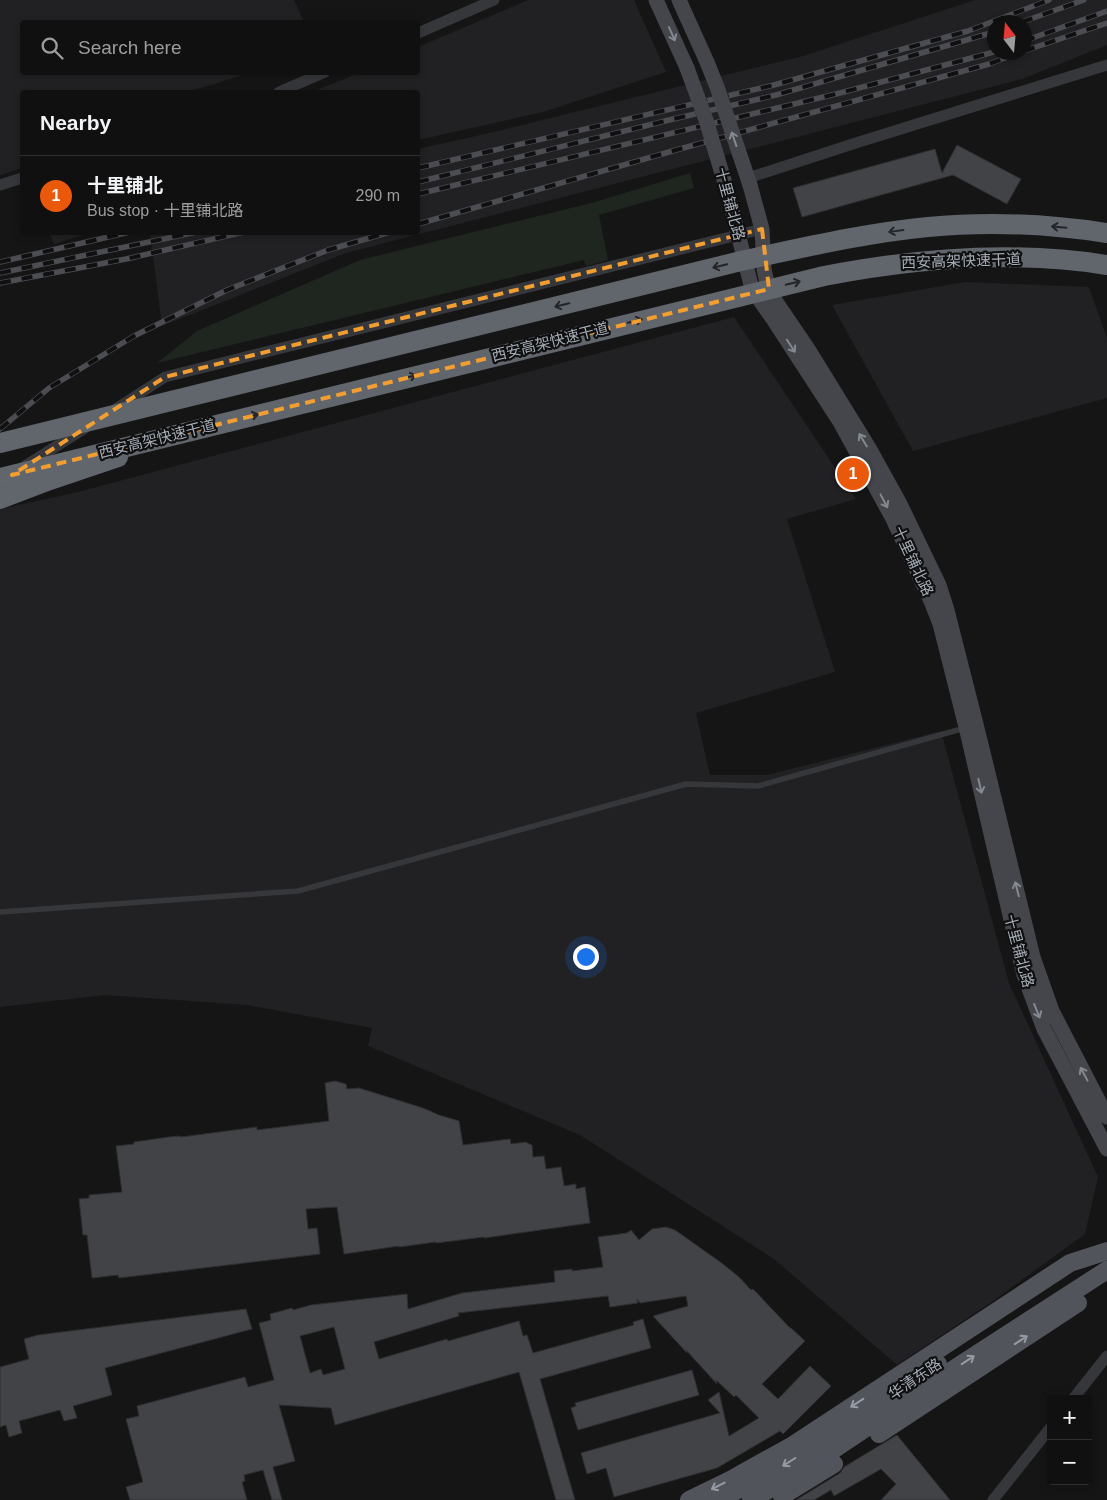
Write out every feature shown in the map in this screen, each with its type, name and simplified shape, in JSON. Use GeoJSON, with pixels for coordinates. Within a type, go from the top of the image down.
{"type":"FeatureCollection","features":[{"type":"Feature","properties":{"kind":"highway"},"geometry":{"type":"LineString","coordinates":[[0,443],[745,260],[837,240],[929,227],[981,224],[1047,226],[1107,232]]}},
{"type":"Feature","properties":{"kind":"highway","name":"西安高架快速干道"},"geometry":{"type":"LineString","coordinates":[[0,478],[726,299],[860,269],[953,258],[1028,258],[1107,265]]}},
{"type":"Feature","properties":{"kind":"highway"},"geometry":{"type":"LineString","coordinates":[[0,499],[50,480],[218,424]]}},
{"type":"Feature","properties":{"kind":"main road"},"geometry":{"type":"LineString","coordinates":[[689,1500],[730,1480],[792,1445],[1070,1263],[1107,1252]]}},
{"type":"Feature","properties":{"kind":"main road","name":"华清东路"},"geometry":{"type":"LineString","coordinates":[[719,1500],[799,1455],[1107,1252]]}},
{"type":"Feature","properties":{"kind":"main road","name":"华清东路"},"geometry":{"type":"LineString","coordinates":[[751,1500],[809,1466],[1107,1270]]}},
{"type":"Feature","properties":{"kind":"main road"},"geometry":{"type":"LineString","coordinates":[[775,1500],[811,1479],[1107,1284]]}},
{"type":"Feature","properties":{"kind":"street"},"geometry":{"type":"LineString","coordinates":[[420,32],[494,0]]}},
{"type":"Feature","properties":{"kind":"street","name":"十里铺北路"},"geometry":{"type":"LineString","coordinates":[[656,0],[687,68],[706,120],[727,190],[751,285],[840,422],[894,519],[921,576],[940,624],[971,726],[1039,976],[1052,1011],[1107,1117]]}},
{"type":"Feature","properties":{"kind":"street","name":"十里铺北路"},"geometry":{"type":"LineString","coordinates":[[679,0],[717,87],[749,182],[762,229],[764,269],[767,283],[774,299],[808,349],[869,448],[900,504],[936,578],[947,610],[1024,975],[1044,1029],[1107,1149]]}},
{"type":"Feature","properties":{"kind":"street"},"geometry":{"type":"LineString","coordinates":[[749,182],[859,142],[1107,65]]}},
{"type":"Feature","properties":{"kind":"street"},"geometry":{"type":"LineString","coordinates":[[284,90],[318,75]]}},
{"type":"Feature","properties":{"kind":"street"},"geometry":{"type":"LineString","coordinates":[[0,185],[20,179]]}},
{"type":"Feature","properties":{"kind":"street"},"geometry":{"type":"LineString","coordinates":[[0,482],[165,377],[762,229]]}},
{"type":"Feature","properties":{"kind":"street"},"geometry":{"type":"LineString","coordinates":[[1076,1395],[1107,1356]]}},
{"type":"Feature","properties":{"kind":"street"},"geometry":{"type":"LineString","coordinates":[[992,1500],[1047,1432]]}},
{"type":"Feature","properties":{"kind":"lane"},"geometry":{"type":"LineString","coordinates":[[0,912],[298,891],[686,784],[758,786],[971,726]]}},
{"type":"Feature","properties":{"kind":"highlighted area"},"geometry":{"type":"Polygon","coordinates":[[[762,229],[769,289],[12,475],[165,377],[762,229]]]}},
{"type":"Feature","properties":{"kind":"shaded area"},"geometry":{"type":"Polygon","coordinates":[[[0,0],[294,0],[303,20],[20,20],[20,75],[242,75],[192,90],[20,90],[20,169],[0,175],[0,0]]]}},
{"type":"Feature","properties":{"kind":"shaded area"},"geometry":{"type":"Polygon","coordinates":[[[528,0],[634,0],[666,72],[543,112],[420,140],[420,90],[317,90],[354,75],[420,75],[420,46],[528,0]]]}},
{"type":"Feature","properties":{"kind":"shaded area"},"geometry":{"type":"Polygon","coordinates":[[[975,0],[1107,0],[1107,45],[1022,79],[420,234],[420,149],[803,56],[975,0]]]}},
{"type":"Feature","properties":{"kind":"shaded area"},"geometry":{"type":"Polygon","coordinates":[[[690,173],[694,188],[599,215],[608,260],[586,266],[584,260],[157,363],[197,331],[360,260],[595,202],[690,173]]]}},
{"type":"Feature","properties":{"kind":"shaded area"},"geometry":{"type":"Polygon","coordinates":[[[50,235],[83,235],[54,244],[50,235]]]}},
{"type":"Feature","properties":{"kind":"shaded area"},"geometry":{"type":"Polygon","coordinates":[[[150,235],[416,235],[346,253],[162,326],[150,235]]]}},
{"type":"Feature","properties":{"kind":"shaded area"},"geometry":{"type":"Polygon","coordinates":[[[965,282],[1089,287],[1107,338],[1107,398],[913,451],[832,305],[965,282]]]}},
{"type":"Feature","properties":{"kind":"shaded area"},"geometry":{"type":"Polygon","coordinates":[[[734,317],[856,499],[787,519],[835,672],[696,713],[710,775],[767,775],[941,731],[1009,983],[1098,1177],[1085,1234],[993,1301],[897,1365],[774,1259],[580,1135],[368,1046],[372,1028],[247,1005],[105,995],[0,1007],[0,509],[78,492],[734,317]]]}},
{"type":"Feature","properties":{"kind":"building"},"geometry":{"type":"Polygon","coordinates":[[[957,145],[1021,179],[1007,204],[953,175],[802,217],[793,188],[935,149],[942,173],[957,145]]]}},
{"type":"Feature","properties":{"kind":"building"},"geometry":{"type":"Polygon","coordinates":[[[335,1081],[346,1084],[347,1089],[359,1088],[459,1121],[463,1145],[510,1139],[511,1144],[526,1142],[532,1145],[533,1157],[544,1156],[546,1169],[561,1167],[564,1186],[576,1184],[576,1189],[585,1187],[590,1223],[484,1238],[399,1246],[344,1254],[337,1207],[306,1209],[308,1229],[317,1228],[320,1254],[119,1278],[118,1275],[92,1278],[87,1235],[83,1235],[79,1199],[89,1198],[89,1195],[122,1192],[116,1146],[169,1137],[257,1127],[257,1130],[329,1121],[325,1083],[335,1081]]]}},
{"type":"Feature","properties":{"kind":"building"},"geometry":{"type":"Polygon","coordinates":[[[666,1227],[675,1230],[723,1264],[751,1290],[753,1289],[805,1341],[762,1384],[778,1399],[810,1366],[831,1386],[783,1434],[780,1431],[717,1468],[614,1497],[606,1468],[587,1474],[581,1453],[720,1413],[708,1400],[719,1392],[729,1436],[759,1418],[736,1395],[734,1397],[716,1380],[717,1384],[653,1316],[688,1306],[686,1296],[640,1303],[637,1299],[638,1303],[610,1307],[608,1296],[458,1313],[459,1316],[374,1342],[379,1359],[519,1321],[523,1336],[527,1335],[533,1353],[634,1325],[633,1322],[643,1319],[651,1348],[540,1379],[575,1500],[556,1500],[519,1372],[335,1425],[331,1408],[279,1405],[295,1461],[273,1467],[282,1500],[272,1500],[263,1470],[244,1475],[245,1481],[242,1482],[247,1500],[130,1500],[126,1487],[143,1482],[126,1419],[139,1416],[137,1406],[245,1377],[248,1387],[274,1380],[259,1323],[271,1320],[270,1314],[311,1305],[407,1294],[408,1309],[462,1293],[555,1282],[554,1271],[603,1267],[598,1237],[627,1233],[631,1230],[639,1240],[652,1229],[666,1227]],[[334,1327],[300,1336],[310,1373],[321,1369],[323,1375],[345,1369],[334,1327]]]}},
{"type":"Feature","properties":{"kind":"building"},"geometry":{"type":"Polygon","coordinates":[[[246,1309],[252,1329],[105,1368],[112,1395],[73,1406],[77,1418],[64,1421],[60,1410],[19,1421],[22,1433],[9,1437],[6,1425],[0,1427],[0,1367],[29,1359],[24,1339],[38,1335],[246,1309]]]}},
{"type":"Feature","properties":{"kind":"building"},"geometry":{"type":"Polygon","coordinates":[[[692,1370],[699,1395],[578,1430],[571,1408],[576,1406],[575,1403],[692,1370]]]}},
{"type":"Feature","properties":{"kind":"building"},"geometry":{"type":"Polygon","coordinates":[[[897,1435],[950,1500],[881,1500],[896,1484],[881,1469],[834,1496],[831,1490],[814,1500],[796,1500],[840,1473],[844,1467],[897,1435]]]}},
{"type":"Feature","properties":{"kind":"railway"},"geometry":{"type":"LineString","coordinates":[[420,168],[774,85],[968,31],[1049,0]]}},
{"type":"Feature","properties":{"kind":"railway"},"geometry":{"type":"LineString","coordinates":[[1032,18],[1084,0]]}},
{"type":"Feature","properties":{"kind":"railway"},"geometry":{"type":"LineString","coordinates":[[1032,38],[1107,11]]}},
{"type":"Feature","properties":{"kind":"railway"},"geometry":{"type":"LineString","coordinates":[[1032,48],[1107,23]]}},
{"type":"Feature","properties":{"kind":"railway"},"geometry":{"type":"LineString","coordinates":[[420,182],[776,95],[987,34]]}},
{"type":"Feature","properties":{"kind":"railway"},"geometry":{"type":"LineString","coordinates":[[420,194],[840,93],[987,54]]}},
{"type":"Feature","properties":{"kind":"railway"},"geometry":{"type":"LineString","coordinates":[[420,223],[1000,60]]}},
{"type":"Feature","properties":{"kind":"railway"},"geometry":{"type":"LineString","coordinates":[[0,262],[117,235]]}},
{"type":"Feature","properties":{"kind":"railway"},"geometry":{"type":"LineString","coordinates":[[0,273],[183,235]]}},
{"type":"Feature","properties":{"kind":"railway"},"geometry":{"type":"LineString","coordinates":[[0,283],[126,259],[231,235]]}},
{"type":"Feature","properties":{"kind":"railway"},"geometry":{"type":"LineString","coordinates":[[0,429],[49,388],[134,336],[227,290],[328,250],[380,235]]}},
{"type":"Feature","properties":{"kind":"place","name":"十里铺北"},"geometry":{"type":"Point","coordinates":[853,474]}}]}
